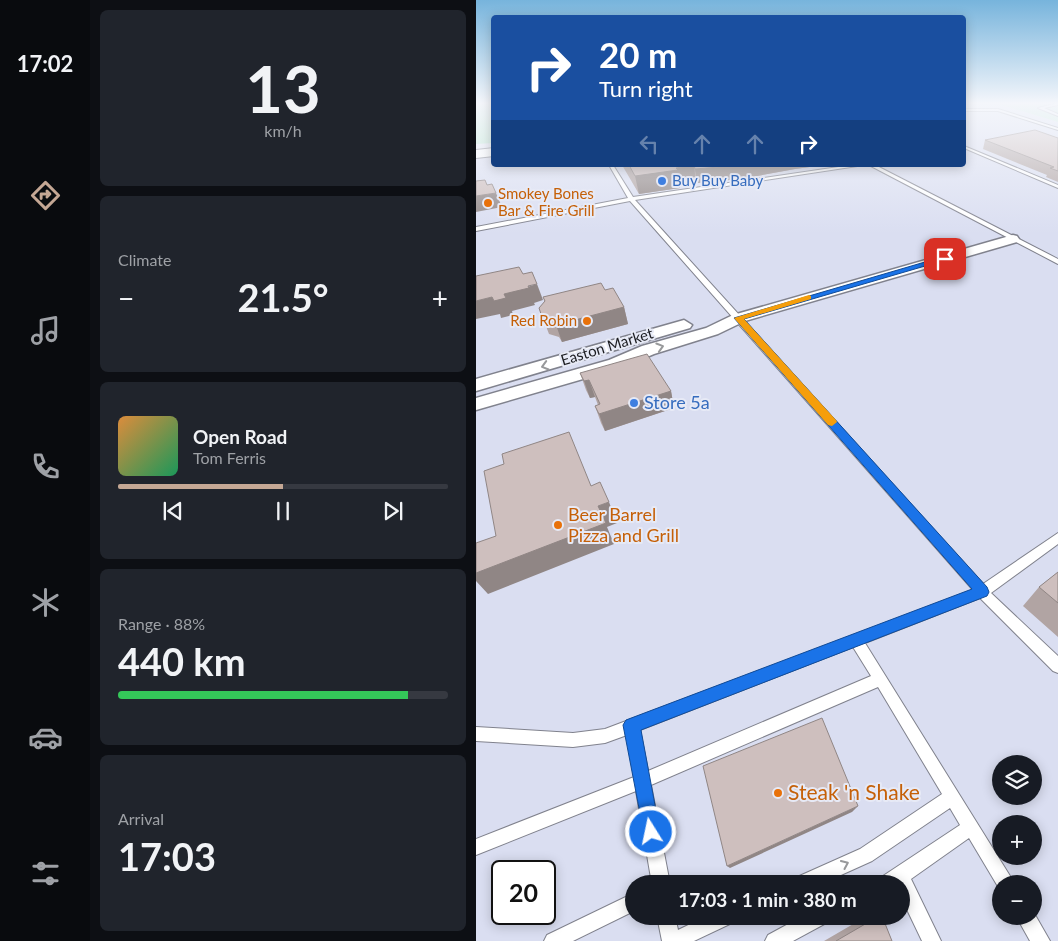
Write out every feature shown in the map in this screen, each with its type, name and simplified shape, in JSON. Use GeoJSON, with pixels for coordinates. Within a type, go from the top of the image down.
{"type":"FeatureCollection","features":[{"type":"Feature","properties":{"kind":"main road"},"geometry":{"type":"LineString","coordinates":[[477,160],[491,153]]}},
{"type":"Feature","properties":{"kind":"street","name":"Easton Market"},"geometry":{"type":"LineString","coordinates":[[476,404],[615,364],[648,350],[712,331],[739,318],[1013,239]]}},
{"type":"Feature","properties":{"kind":"street","name":"Easton Market"},"geometry":{"type":"LineString","coordinates":[[476,385],[668,329],[704,320],[739,318]]}},
{"type":"Feature","properties":{"kind":"lane"},"geometry":{"type":"LineString","coordinates":[[966,148],[975,147]]}},
{"type":"Feature","properties":{"kind":"lane"},"geometry":{"type":"LineString","coordinates":[[966,149],[1058,187]]}},
{"type":"Feature","properties":{"kind":"lane"},"geometry":{"type":"LineString","coordinates":[[612,167],[632,199],[982,592],[1058,666]]}},
{"type":"Feature","properties":{"kind":"lane"},"geometry":{"type":"LineString","coordinates":[[476,229],[632,199],[848,167]]}},
{"type":"Feature","properties":{"kind":"lane"},"geometry":{"type":"LineString","coordinates":[[876,167],[1058,262]]}},
{"type":"Feature","properties":{"kind":"lane"},"geometry":{"type":"LineString","coordinates":[[476,734],[573,740],[605,736],[982,592],[1058,538]]}},
{"type":"Feature","properties":{"kind":"lane"},"geometry":{"type":"LineString","coordinates":[[857,640],[1000,875]]}},
{"type":"Feature","properties":{"kind":"lane"},"geometry":{"type":"LineString","coordinates":[[476,847],[642,781],[881,679]]}},
{"type":"Feature","properties":{"kind":"lane"},"geometry":{"type":"LineString","coordinates":[[632,725],[659,875]]}},
{"type":"Feature","properties":{"kind":"lane"},"geometry":{"type":"LineString","coordinates":[[821,875],[866,855],[952,796]]}},
{"type":"Feature","properties":{"kind":"lane"},"geometry":{"type":"LineString","coordinates":[[900,875],[971,827]]}},
{"type":"Feature","properties":{"kind":"lane"},"geometry":{"type":"LineString","coordinates":[[553,941],[625,906]]}},
{"type":"Feature","properties":{"kind":"lane"},"geometry":{"type":"LineString","coordinates":[[910,907],[932,941]]}},
{"type":"Feature","properties":{"kind":"lane"},"geometry":{"type":"LineString","coordinates":[[668,925],[672,941],[708,925]]}},
{"type":"Feature","properties":{"kind":"lane"},"geometry":{"type":"LineString","coordinates":[[774,941],[805,925]]}},
{"type":"Feature","properties":{"kind":"lane"},"geometry":{"type":"LineString","coordinates":[[1031,925],[1040,941]]}},
{"type":"Feature","properties":{"kind":"shaded area"},"geometry":{"type":"Polygon","coordinates":[[[966,147],[1058,147],[1058,941],[476,941],[476,156],[491,154],[491,167],[966,167],[966,147]]]}},
{"type":"Feature","properties":{"kind":"building"},"geometry":{"type":"Polygon","coordinates":[[[1003,147],[1058,147],[1058,171],[1050,168],[1054,167],[1003,147]]]}},
{"type":"Feature","properties":{"kind":"building"},"geometry":{"type":"Polygon","coordinates":[[[630,167],[682,167],[676,168],[678,170],[635,176],[630,167]]]}},
{"type":"Feature","properties":{"kind":"building"},"geometry":{"type":"Polygon","coordinates":[[[694,167],[719,167],[695,169],[694,167]]]}},
{"type":"Feature","properties":{"kind":"building"},"geometry":{"type":"Polygon","coordinates":[[[485,180],[487,185],[492,184],[496,193],[476,196],[476,181],[485,180]]]}},
{"type":"Feature","properties":{"kind":"building"},"geometry":{"type":"Polygon","coordinates":[[[519,267],[523,274],[532,272],[537,284],[528,286],[529,288],[504,294],[506,298],[494,301],[492,297],[476,301],[476,276],[519,267]]]}},
{"type":"Feature","properties":{"kind":"building"},"geometry":{"type":"Polygon","coordinates":[[[601,283],[605,290],[613,288],[624,307],[556,325],[553,320],[542,317],[539,308],[545,301],[543,297],[601,283]]]}},
{"type":"Feature","properties":{"kind":"building"},"geometry":{"type":"Polygon","coordinates":[[[647,354],[671,391],[599,414],[595,406],[600,404],[589,380],[584,381],[580,373],[647,354]]]}},
{"type":"Feature","properties":{"kind":"building","name":"Beer Barrel Pizza and Grill"},"geometry":{"type":"Polygon","coordinates":[[[569,432],[591,486],[600,482],[609,502],[598,506],[606,523],[476,573],[476,543],[496,536],[484,471],[504,464],[502,454],[569,432]]]}},
{"type":"Feature","properties":{"kind":"building"},"geometry":{"type":"Polygon","coordinates":[[[1058,572],[1058,603],[1039,587],[1058,572]]]}},
{"type":"Feature","properties":{"kind":"building","name":"Steak 'n Shake"},"geometry":{"type":"Polygon","coordinates":[[[822,718],[858,806],[727,866],[703,766],[822,718]]]}},
{"type":"Feature","properties":{"kind":"building"},"geometry":{"type":"Polygon","coordinates":[[[864,925],[886,925],[892,941],[836,941],[864,925]]]}},
{"type":"Feature","properties":{"kind":"slow traffic"},"geometry":{"type":"LineString","coordinates":[[809,298],[739,318],[832,422]]}},
{"type":"Feature","properties":{"kind":"place","name":"Buy Buy Baby"},"geometry":{"type":"Point","coordinates":[662,181]}},
{"type":"Feature","properties":{"kind":"place","name":"Smokey Bones Bar & Fire Grill"},"geometry":{"type":"Point","coordinates":[488,203]}},
{"type":"Feature","properties":{"kind":"place","name":"Red Robin"},"geometry":{"type":"Point","coordinates":[587,321]}},
{"type":"Feature","properties":{"kind":"place","name":"Store 5a"},"geometry":{"type":"Point","coordinates":[634,403]}},
{"type":"Feature","properties":{"kind":"place","name":"Beer Barrel Pizza and Grill"},"geometry":{"type":"Point","coordinates":[558,525]}},
{"type":"Feature","properties":{"kind":"place","name":"Steak 'n Shake"},"geometry":{"type":"Point","coordinates":[778,793]}},
{"type":"Feature","properties":{"kind":"route"},"geometry":{"type":"LineString","coordinates":[[651,832],[632,725],[921,617],[982,592],[739,318],[945,259]]}}]}
